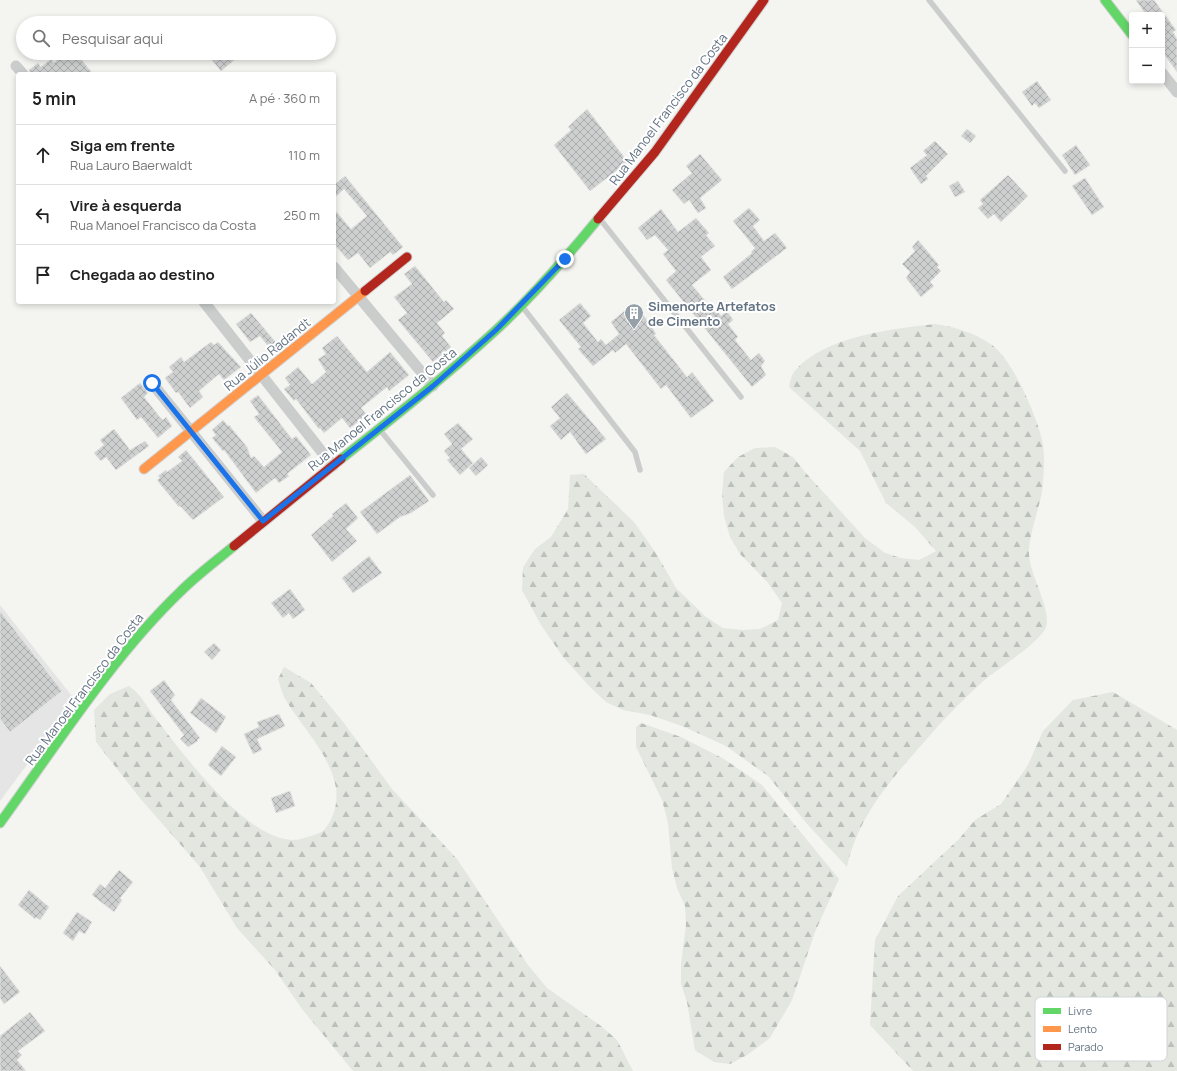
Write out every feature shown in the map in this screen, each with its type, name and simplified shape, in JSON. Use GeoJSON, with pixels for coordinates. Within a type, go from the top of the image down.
{"type":"FeatureCollection","features":[{"type":"Feature","properties":{"kind":"main road","name":"Rua Manoel Francisco da Costa"},"geometry":{"type":"LineString","coordinates":[[0,823],[109,673],[147,627],[198,575],[263,521],[380,430],[433,386],[471,353],[521,305],[600,219],[673,129],[764,0]]}},
{"type":"Feature","properties":{"kind":"main road"},"geometry":{"type":"LineString","coordinates":[[1105,0],[1129,31]]}},
{"type":"Feature","properties":{"kind":"main road","name":"Rua Júlio Radandt"},"geometry":{"type":"LineString","coordinates":[[144,470],[407,257]]}},
{"type":"Feature","properties":{"kind":"street"},"geometry":{"type":"LineString","coordinates":[[1165,77],[1177,92]]}},
{"type":"Feature","properties":{"kind":"street"},"geometry":{"type":"LineString","coordinates":[[336,269],[433,386]]}},
{"type":"Feature","properties":{"kind":"street"},"geometry":{"type":"LineString","coordinates":[[206,304],[333,466]]}},
{"type":"Feature","properties":{"kind":"street"},"geometry":{"type":"LineString","coordinates":[[152,383],[263,521]]}},
{"type":"Feature","properties":{"kind":"lane"},"geometry":{"type":"LineString","coordinates":[[929,0],[1065,171]]}},
{"type":"Feature","properties":{"kind":"lane"},"geometry":{"type":"LineString","coordinates":[[600,219],[741,397]]}},
{"type":"Feature","properties":{"kind":"lane"},"geometry":{"type":"LineString","coordinates":[[521,305],[635,452],[640,470]]}},
{"type":"Feature","properties":{"kind":"lane"},"geometry":{"type":"LineString","coordinates":[[380,430],[433,495]]}},
{"type":"Feature","properties":{"kind":"shaded area"},"geometry":{"type":"Polygon","coordinates":[[[0,605],[75,700],[0,801],[0,605]]]}},
{"type":"Feature","properties":{"kind":"green space"},"geometry":{"type":"Polygon","coordinates":[[[935,324],[972,334],[992,345],[1000,352],[1008,362],[1023,389],[1035,417],[1044,450],[1044,466],[1042,490],[1031,533],[1029,551],[1032,570],[1046,611],[1046,627],[1037,639],[1011,661],[987,678],[960,704],[934,730],[895,776],[866,818],[858,834],[847,867],[808,825],[768,776],[726,746],[682,726],[650,715],[623,710],[606,702],[589,686],[563,657],[541,625],[522,590],[523,567],[535,549],[551,537],[568,509],[570,475],[584,474],[634,522],[656,553],[676,588],[706,617],[723,628],[742,630],[760,629],[778,620],[782,603],[768,583],[740,554],[730,537],[724,516],[722,494],[724,472],[738,457],[755,448],[775,447],[793,457],[865,538],[885,553],[901,558],[919,560],[936,551],[915,527],[886,503],[860,451],[789,387],[794,372],[807,360],[822,350],[840,342],[879,332],[935,324]]]}},
{"type":"Feature","properties":{"kind":"green space"},"geometry":{"type":"Polygon","coordinates":[[[284,667],[311,683],[344,723],[392,789],[457,859],[528,965],[547,988],[601,1026],[617,1040],[633,1071],[353,1071],[302,1009],[275,970],[237,928],[200,867],[139,797],[96,742],[94,710],[110,694],[129,686],[140,697],[183,754],[202,776],[243,817],[264,831],[285,839],[304,838],[317,834],[324,830],[333,816],[336,805],[336,788],[333,776],[322,752],[284,697],[278,679],[284,667]]]}},
{"type":"Feature","properties":{"kind":"green space"},"geometry":{"type":"Polygon","coordinates":[[[1113,692],[1177,730],[1177,1071],[913,1071],[870,1025],[875,940],[898,896],[959,839],[975,820],[1001,804],[1028,765],[1043,731],[1073,700],[1113,692]]]}},
{"type":"Feature","properties":{"kind":"green space"},"geometry":{"type":"Polygon","coordinates":[[[641,723],[681,737],[724,759],[762,785],[839,879],[815,932],[792,1000],[770,1038],[747,1055],[730,1064],[714,1062],[695,1050],[687,1002],[681,984],[681,964],[686,925],[685,906],[677,888],[672,868],[668,823],[662,800],[636,747],[636,727],[641,723]]]}},
{"type":"Feature","properties":{"kind":"building"},"geometry":{"type":"Polygon","coordinates":[[[1136,0],[1154,0],[1163,12],[1144,12],[1136,0]]]}},
{"type":"Feature","properties":{"kind":"building"},"geometry":{"type":"Polygon","coordinates":[[[1165,15],[1176,30],[1173,32],[1177,39],[1177,72],[1165,55],[1165,15]]]}},
{"type":"Feature","properties":{"kind":"building"},"geometry":{"type":"Polygon","coordinates":[[[50,60],[54,63],[57,60],[82,60],[91,72],[30,72],[29,70],[38,63],[41,67],[50,60]]]}},
{"type":"Feature","properties":{"kind":"building"},"geometry":{"type":"Polygon","coordinates":[[[212,60],[234,60],[221,71],[212,60]]]}},
{"type":"Feature","properties":{"kind":"building"},"geometry":{"type":"Polygon","coordinates":[[[1037,81],[1051,100],[1039,108],[1035,103],[1032,106],[1022,92],[1037,81]]]}},
{"type":"Feature","properties":{"kind":"building"},"geometry":{"type":"Polygon","coordinates":[[[587,109],[628,162],[590,191],[554,145],[571,130],[568,127],[587,109]]]}},
{"type":"Feature","properties":{"kind":"building"},"geometry":{"type":"Polygon","coordinates":[[[967,129],[976,136],[970,143],[961,136],[967,129]]]}},
{"type":"Feature","properties":{"kind":"building"},"geometry":{"type":"Polygon","coordinates":[[[935,141],[948,154],[926,176],[928,179],[921,184],[910,168],[927,155],[923,151],[935,141]]]}},
{"type":"Feature","properties":{"kind":"building"},"geometry":{"type":"Polygon","coordinates":[[[1076,145],[1090,165],[1075,175],[1062,155],[1076,145]]]}},
{"type":"Feature","properties":{"kind":"building"},"geometry":{"type":"Polygon","coordinates":[[[700,154],[722,180],[700,198],[706,208],[698,213],[689,200],[684,204],[672,190],[692,173],[686,166],[700,154]]]}},
{"type":"Feature","properties":{"kind":"building"},"geometry":{"type":"Polygon","coordinates":[[[1008,175],[1028,196],[1001,222],[994,214],[988,219],[978,208],[983,204],[980,200],[1008,175]]]}},
{"type":"Feature","properties":{"kind":"building"},"geometry":{"type":"Polygon","coordinates":[[[345,176],[403,247],[393,255],[390,252],[370,268],[358,253],[348,260],[336,246],[336,211],[351,229],[367,216],[344,189],[336,196],[336,183],[345,176]]]}},
{"type":"Feature","properties":{"kind":"building"},"geometry":{"type":"Polygon","coordinates":[[[1085,178],[1104,207],[1092,215],[1072,186],[1085,178]]]}},
{"type":"Feature","properties":{"kind":"building"},"geometry":{"type":"Polygon","coordinates":[[[958,181],[965,192],[955,197],[949,186],[958,181]]]}},
{"type":"Feature","properties":{"kind":"building"},"geometry":{"type":"Polygon","coordinates":[[[749,208],[760,220],[753,226],[764,241],[775,233],[787,248],[732,289],[723,277],[752,253],[751,252],[755,248],[733,221],[749,208]]]}},
{"type":"Feature","properties":{"kind":"building"},"geometry":{"type":"Polygon","coordinates":[[[661,209],[678,232],[696,218],[709,233],[706,235],[715,246],[701,257],[711,270],[692,285],[713,310],[715,308],[721,316],[727,311],[733,320],[728,324],[738,337],[735,340],[751,360],[759,353],[765,361],[761,366],[766,375],[752,387],[666,280],[676,271],[663,254],[668,250],[655,235],[647,240],[638,228],[661,209]]]}},
{"type":"Feature","properties":{"kind":"building"},"geometry":{"type":"Polygon","coordinates":[[[918,240],[939,265],[937,267],[941,271],[930,282],[934,286],[921,297],[906,278],[910,272],[902,264],[915,251],[912,247],[918,240]]]}},
{"type":"Feature","properties":{"kind":"building"},"geometry":{"type":"Polygon","coordinates":[[[415,266],[444,302],[446,300],[454,309],[437,323],[445,333],[442,336],[451,347],[433,362],[398,320],[407,313],[394,297],[412,284],[404,274],[415,266]]]}},
{"type":"Feature","properties":{"kind":"building"},"geometry":{"type":"Polygon","coordinates":[[[580,303],[591,316],[583,323],[598,342],[601,339],[606,345],[619,334],[611,322],[634,303],[650,324],[656,334],[654,335],[687,377],[692,372],[714,401],[691,418],[666,385],[661,389],[626,344],[615,353],[613,350],[593,366],[578,349],[581,347],[559,320],[580,303]]]}},
{"type":"Feature","properties":{"kind":"building"},"geometry":{"type":"Polygon","coordinates":[[[251,313],[279,346],[273,352],[260,336],[250,342],[236,324],[251,313]]]}},
{"type":"Feature","properties":{"kind":"building"},"geometry":{"type":"Polygon","coordinates":[[[337,336],[367,372],[390,352],[409,375],[389,391],[387,387],[361,408],[367,415],[350,428],[342,418],[324,433],[320,428],[319,429],[296,399],[294,401],[284,389],[290,385],[285,378],[298,367],[312,384],[326,372],[318,359],[326,354],[322,348],[337,336]]]}},
{"type":"Feature","properties":{"kind":"building"},"geometry":{"type":"Polygon","coordinates":[[[211,342],[214,345],[218,342],[241,367],[224,380],[219,374],[199,391],[203,397],[190,408],[165,378],[173,372],[169,367],[181,357],[184,362],[211,342]]]}},
{"type":"Feature","properties":{"kind":"building"},"geometry":{"type":"Polygon","coordinates":[[[140,383],[148,393],[144,397],[159,416],[163,420],[166,417],[172,426],[158,438],[141,417],[137,420],[121,398],[140,383]]]}},
{"type":"Feature","properties":{"kind":"building"},"geometry":{"type":"Polygon","coordinates":[[[567,393],[606,439],[586,454],[570,432],[561,440],[550,426],[560,418],[551,407],[567,393]]]}},
{"type":"Feature","properties":{"kind":"building"},"geometry":{"type":"Polygon","coordinates":[[[258,395],[292,439],[296,436],[311,455],[287,474],[289,476],[279,483],[275,478],[256,493],[224,450],[223,451],[212,438],[216,435],[212,430],[223,420],[247,447],[251,458],[254,456],[264,467],[282,452],[254,417],[259,414],[250,401],[258,395]]]}},
{"type":"Feature","properties":{"kind":"building"},"geometry":{"type":"Polygon","coordinates":[[[458,423],[473,439],[461,449],[473,463],[460,475],[447,460],[450,458],[444,451],[452,444],[444,434],[458,423]]]}},
{"type":"Feature","properties":{"kind":"building"},"geometry":{"type":"Polygon","coordinates":[[[114,429],[130,450],[145,441],[149,446],[116,470],[106,457],[101,461],[94,453],[104,445],[100,440],[114,429]]]}},
{"type":"Feature","properties":{"kind":"building"},"geometry":{"type":"Polygon","coordinates":[[[186,450],[224,497],[193,520],[180,506],[179,507],[157,480],[160,478],[158,476],[166,470],[167,472],[182,461],[178,457],[186,450]]]}},
{"type":"Feature","properties":{"kind":"building"},"geometry":{"type":"Polygon","coordinates":[[[481,457],[488,465],[476,476],[469,468],[481,457]]]}},
{"type":"Feature","properties":{"kind":"building"},"geometry":{"type":"Polygon","coordinates":[[[410,475],[429,501],[411,513],[400,517],[377,534],[360,512],[410,475]]]}},
{"type":"Feature","properties":{"kind":"building"},"geometry":{"type":"Polygon","coordinates":[[[346,503],[358,518],[346,529],[357,541],[332,562],[311,535],[333,516],[332,514],[346,503]]]}},
{"type":"Feature","properties":{"kind":"building"},"geometry":{"type":"Polygon","coordinates":[[[369,556],[382,573],[353,593],[342,578],[369,556]]]}},
{"type":"Feature","properties":{"kind":"building"},"geometry":{"type":"Polygon","coordinates":[[[290,589],[305,610],[293,619],[289,613],[283,618],[271,603],[290,589]]]}},
{"type":"Feature","properties":{"kind":"building"},"geometry":{"type":"Polygon","coordinates":[[[0,611],[62,691],[10,732],[0,719],[0,611]]]}},
{"type":"Feature","properties":{"kind":"building"},"geometry":{"type":"Polygon","coordinates":[[[214,643],[221,650],[212,660],[204,652],[214,643]]]}},
{"type":"Feature","properties":{"kind":"building"},"geometry":{"type":"Polygon","coordinates":[[[164,680],[175,695],[171,700],[200,738],[188,747],[180,739],[184,735],[150,691],[164,680]]]}},
{"type":"Feature","properties":{"kind":"building"},"geometry":{"type":"Polygon","coordinates":[[[201,698],[226,717],[216,733],[190,713],[201,698]]]}},
{"type":"Feature","properties":{"kind":"building"},"geometry":{"type":"Polygon","coordinates":[[[279,714],[285,726],[257,739],[262,750],[253,754],[244,734],[259,727],[257,722],[279,714]]]}},
{"type":"Feature","properties":{"kind":"building"},"geometry":{"type":"Polygon","coordinates":[[[222,746],[236,757],[221,776],[208,765],[222,746]]]}},
{"type":"Feature","properties":{"kind":"building"},"geometry":{"type":"Polygon","coordinates":[[[290,791],[295,806],[276,813],[271,798],[290,791]]]}},
{"type":"Feature","properties":{"kind":"building"},"geometry":{"type":"Polygon","coordinates":[[[119,870],[133,882],[120,898],[122,900],[114,912],[92,895],[100,884],[105,888],[119,870]]]}},
{"type":"Feature","properties":{"kind":"building"},"geometry":{"type":"Polygon","coordinates":[[[29,890],[49,907],[40,920],[36,917],[35,919],[18,905],[29,890]]]}},
{"type":"Feature","properties":{"kind":"building"},"geometry":{"type":"Polygon","coordinates":[[[77,912],[92,922],[85,934],[79,931],[73,941],[63,933],[77,912]]]}},
{"type":"Feature","properties":{"kind":"building"},"geometry":{"type":"Polygon","coordinates":[[[0,966],[20,992],[4,1004],[0,998],[0,966]]]}},
{"type":"Feature","properties":{"kind":"building"},"geometry":{"type":"Polygon","coordinates":[[[30,1012],[45,1031],[18,1051],[22,1055],[17,1060],[26,1071],[0,1071],[0,1036],[30,1012]]]}},
{"type":"Feature","properties":{"kind":"traffic: fast"},"geometry":{"type":"LineString","coordinates":[[1105,0],[1129,31]]}},
{"type":"Feature","properties":{"kind":"traffic: fast"},"geometry":{"type":"LineString","coordinates":[[341,459],[400,412],[495,331],[548,277],[598,219]]}},
{"type":"Feature","properties":{"kind":"traffic: fast"},"geometry":{"type":"LineString","coordinates":[[0,823],[86,703],[131,644],[187,585],[234,546]]}},
{"type":"Feature","properties":{"kind":"traffic: slow"},"geometry":{"type":"LineString","coordinates":[[144,469],[365,291]]}},
{"type":"Feature","properties":{"kind":"traffic: jam"},"geometry":{"type":"LineString","coordinates":[[598,219],[655,152],[764,0]]}},
{"type":"Feature","properties":{"kind":"traffic: jam"},"geometry":{"type":"LineString","coordinates":[[365,291],[407,257]]}},
{"type":"Feature","properties":{"kind":"traffic: jam"},"geometry":{"type":"LineString","coordinates":[[234,546],[341,459]]}},
{"type":"Feature","properties":{"kind":"place","name":"Simenorte Artefatos de Cimento"},"geometry":{"type":"Point","coordinates":[634,330]}},
{"type":"Feature","properties":{"kind":"route"},"geometry":{"type":"LineString","coordinates":[[152,383],[263,521],[380,430],[433,386],[496,330],[565,259]]}}]}
